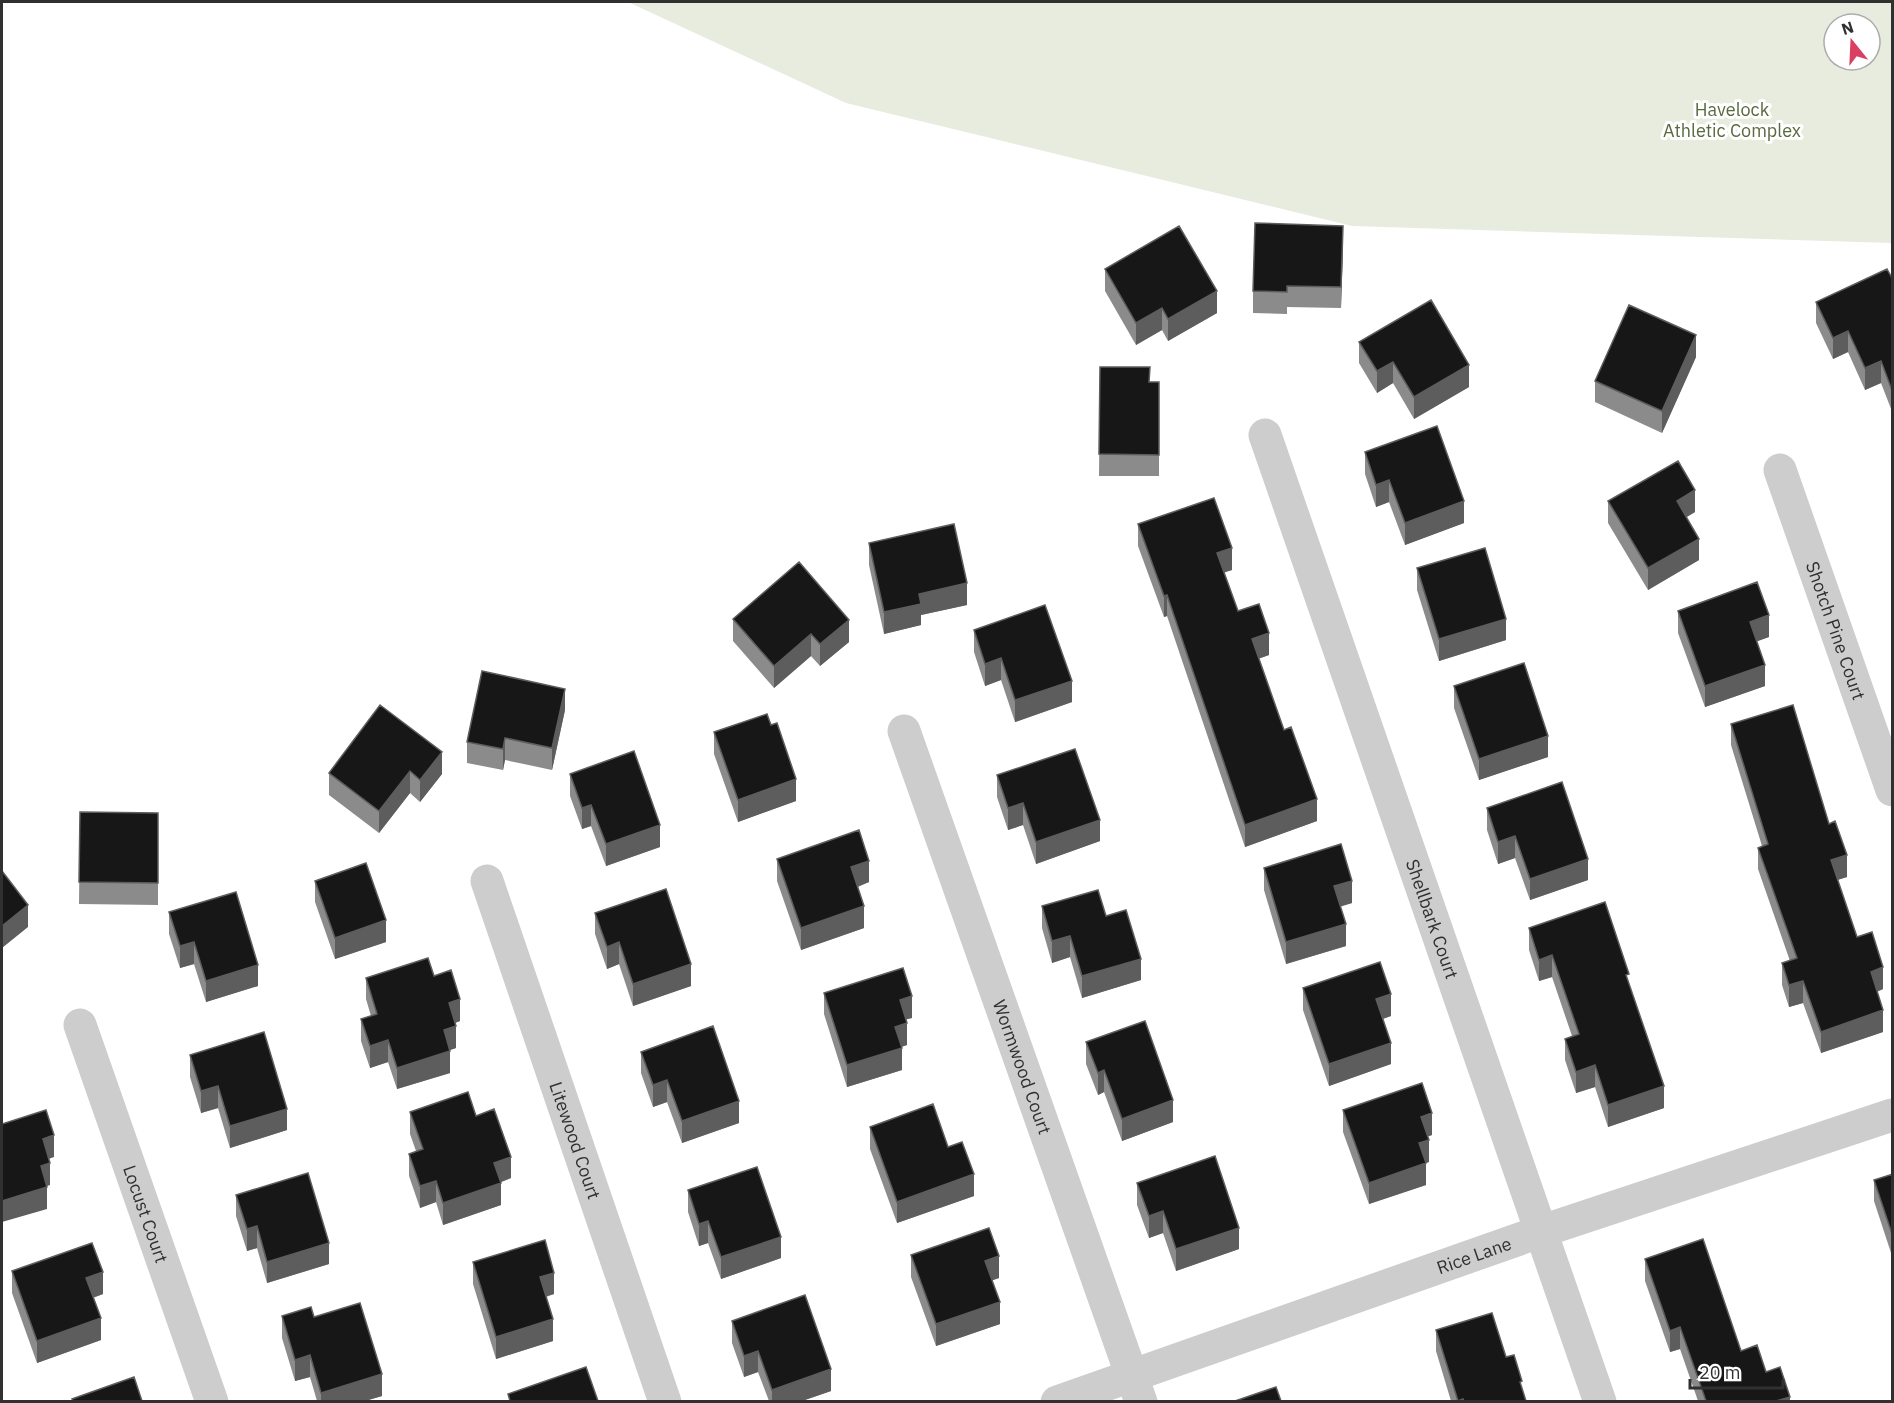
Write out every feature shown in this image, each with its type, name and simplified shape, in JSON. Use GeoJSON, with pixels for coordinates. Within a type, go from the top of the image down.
{"type":"FeatureCollection","features":[{"type":"Feature","properties":{"kind":"street","name":"Shellbark Court"},"geometry":{"type":"LineString","coordinates":[[1265,435],[1600,1401]]}},
{"type":"Feature","properties":{"kind":"street","name":"Shotch Pine Court"},"geometry":{"type":"LineString","coordinates":[[1780,470],[1893,790]]}},
{"type":"Feature","properties":{"kind":"street","name":"Wormwood Court"},"geometry":{"type":"LineString","coordinates":[[904,731],[1137,1388]]}},
{"type":"Feature","properties":{"kind":"street","name":"Litewood Court"},"geometry":{"type":"LineString","coordinates":[[487,881],[665,1401]]}},
{"type":"Feature","properties":{"kind":"street","name":"Locust Court"},"geometry":{"type":"LineString","coordinates":[[80,1025],[212,1401]]}},
{"type":"Feature","properties":{"kind":"street","name":"Rice Lane"},"geometry":{"type":"LineString","coordinates":[[1058,1401],[1137,1388],[1542,1231],[1893,1115]]}},
{"type":"Feature","properties":{"kind":"green space","name":"Havelock Athletic Complex"},"geometry":{"type":"Polygon","coordinates":[[[628,2],[1892,2],[1892,243],[1352,226],[846,103],[628,2]]]}},
{"type":"Feature","properties":{"kind":"building"},"geometry":{"type":"Polygon","coordinates":[[[1255,223],[1343,226],[1341,287],[1287,286],[1287,292],[1253,291],[1255,223]]]}},
{"type":"Feature","properties":{"kind":"building"},"geometry":{"type":"Polygon","coordinates":[[[1179,226],[1217,291],[1168,319],[1162,308],[1136,323],[1105,269],[1179,226]]]}},
{"type":"Feature","properties":{"kind":"building"},"geometry":{"type":"Polygon","coordinates":[[[1887,269],[1893,280],[1893,393],[1881,361],[1865,368],[1848,331],[1833,338],[1816,302],[1887,269]]]}},
{"type":"Feature","properties":{"kind":"building"},"geometry":{"type":"Polygon","coordinates":[[[1431,300],[1469,365],[1414,397],[1393,362],[1377,371],[1359,342],[1431,300]]]}},
{"type":"Feature","properties":{"kind":"building"},"geometry":{"type":"Polygon","coordinates":[[[1629,305],[1696,335],[1662,411],[1595,381],[1629,305]]]}},
{"type":"Feature","properties":{"kind":"building"},"geometry":{"type":"Polygon","coordinates":[[[1100,367],[1150,367],[1149,382],[1159,382],[1159,455],[1099,454],[1100,367]]]}},
{"type":"Feature","properties":{"kind":"building"},"geometry":{"type":"Polygon","coordinates":[[[1437,426],[1464,501],[1405,523],[1389,480],[1376,485],[1365,452],[1437,426]]]}},
{"type":"Feature","properties":{"kind":"building"},"geometry":{"type":"Polygon","coordinates":[[[1678,461],[1695,490],[1677,501],[1699,539],[1648,568],[1608,501],[1678,461]]]}},
{"type":"Feature","properties":{"kind":"building"},"geometry":{"type":"Polygon","coordinates":[[[1214,498],[1232,548],[1217,553],[1238,611],[1259,604],[1269,633],[1252,639],[1284,730],[1291,727],[1317,799],[1245,825],[1167,595],[1164,596],[1138,524],[1214,498]]]}},
{"type":"Feature","properties":{"kind":"building"},"geometry":{"type":"Polygon","coordinates":[[[954,524],[967,583],[919,594],[921,604],[884,612],[869,543],[954,524]]]}},
{"type":"Feature","properties":{"kind":"building"},"geometry":{"type":"Polygon","coordinates":[[[1485,548],[1506,619],[1439,639],[1417,568],[1485,548]]]}},
{"type":"Feature","properties":{"kind":"building"},"geometry":{"type":"Polygon","coordinates":[[[799,562],[849,620],[820,644],[811,634],[774,666],[733,619],[799,562]]]}},
{"type":"Feature","properties":{"kind":"building"},"geometry":{"type":"Polygon","coordinates":[[[1757,582],[1769,615],[1750,622],[1765,665],[1705,686],[1678,611],[1757,582]]]}},
{"type":"Feature","properties":{"kind":"building"},"geometry":{"type":"Polygon","coordinates":[[[1045,605],[1072,681],[1015,700],[1001,658],[985,664],[974,630],[1045,605]]]}},
{"type":"Feature","properties":{"kind":"building"},"geometry":{"type":"Polygon","coordinates":[[[1524,663],[1548,736],[1479,759],[1454,686],[1524,663]]]}},
{"type":"Feature","properties":{"kind":"building"},"geometry":{"type":"Polygon","coordinates":[[[482,671],[565,689],[552,748],[505,738],[503,749],[467,742],[482,671]]]}},
{"type":"Feature","properties":{"kind":"building"},"geometry":{"type":"Polygon","coordinates":[[[380,705],[442,752],[420,780],[410,771],[379,811],[329,773],[380,705]]]}},
{"type":"Feature","properties":{"kind":"building"},"geometry":{"type":"Polygon","coordinates":[[[1793,705],[1829,824],[1835,821],[1847,855],[1831,860],[1857,937],[1872,932],[1883,967],[1871,972],[1883,1010],[1821,1032],[1803,981],[1789,985],[1782,963],[1797,958],[1758,848],[1768,844],[1731,724],[1793,705]]]}},
{"type":"Feature","properties":{"kind":"building"},"geometry":{"type":"Polygon","coordinates":[[[767,714],[771,725],[777,723],[796,779],[738,800],[714,732],[767,714]]]}},
{"type":"Feature","properties":{"kind":"building"},"geometry":{"type":"Polygon","coordinates":[[[1075,749],[1100,820],[1036,842],[1023,803],[1008,808],[997,775],[1075,749]]]}},
{"type":"Feature","properties":{"kind":"building"},"geometry":{"type":"Polygon","coordinates":[[[634,751],[660,825],[606,844],[591,805],[582,808],[570,774],[634,751]]]}},
{"type":"Feature","properties":{"kind":"building"},"geometry":{"type":"Polygon","coordinates":[[[1562,782],[1588,859],[1530,879],[1515,836],[1498,842],[1487,808],[1562,782]]]}},
{"type":"Feature","properties":{"kind":"building"},"geometry":{"type":"Polygon","coordinates":[[[80,812],[158,813],[158,883],[79,882],[80,812]]]}},
{"type":"Feature","properties":{"kind":"building"},"geometry":{"type":"Polygon","coordinates":[[[859,830],[869,861],[851,867],[864,906],[801,928],[777,859],[859,830]]]}},
{"type":"Feature","properties":{"kind":"building"},"geometry":{"type":"Polygon","coordinates":[[[1341,844],[1352,881],[1334,886],[1346,924],[1286,942],[1264,868],[1341,844]]]}},
{"type":"Feature","properties":{"kind":"building"},"geometry":{"type":"Polygon","coordinates":[[[366,863],[386,920],[335,938],[315,881],[366,863]]]}},
{"type":"Feature","properties":{"kind":"building"},"geometry":{"type":"Polygon","coordinates":[[[2,871],[28,905],[2,926],[2,871]]]}},
{"type":"Feature","properties":{"kind":"building"},"geometry":{"type":"Polygon","coordinates":[[[666,889],[691,964],[633,984],[619,942],[607,947],[595,913],[666,889]]]}},
{"type":"Feature","properties":{"kind":"building"},"geometry":{"type":"Polygon","coordinates":[[[1098,890],[1106,916],[1126,910],[1141,959],[1082,976],[1070,936],[1052,941],[1042,906],[1098,890]]]}},
{"type":"Feature","properties":{"kind":"building"},"geometry":{"type":"Polygon","coordinates":[[[236,892],[258,965],[206,981],[194,942],[180,946],[169,912],[236,892]]]}},
{"type":"Feature","properties":{"kind":"building"},"geometry":{"type":"Polygon","coordinates":[[[1605,902],[1629,974],[1626,975],[1664,1086],[1608,1105],[1595,1065],[1576,1072],[1565,1039],[1579,1034],[1552,955],[1539,960],[1529,928],[1605,902]]]}},
{"type":"Feature","properties":{"kind":"building"},"geometry":{"type":"Polygon","coordinates":[[[428,958],[434,976],[451,970],[460,999],[449,1003],[456,1026],[444,1030],[450,1051],[397,1068],[388,1040],[370,1046],[361,1019],[377,1014],[366,978],[428,958]]]}},
{"type":"Feature","properties":{"kind":"building"},"geometry":{"type":"Polygon","coordinates":[[[1380,962],[1391,994],[1376,999],[1391,1043],[1329,1064],[1303,988],[1380,962]]]}},
{"type":"Feature","properties":{"kind":"building"},"geometry":{"type":"Polygon","coordinates":[[[903,968],[912,996],[900,1000],[907,1023],[895,1027],[902,1048],[847,1065],[824,993],[903,968]]]}},
{"type":"Feature","properties":{"kind":"building"},"geometry":{"type":"Polygon","coordinates":[[[1145,1021],[1173,1100],[1122,1119],[1104,1070],[1098,1073],[1086,1042],[1145,1021]]]}},
{"type":"Feature","properties":{"kind":"building"},"geometry":{"type":"Polygon","coordinates":[[[713,1026],[739,1101],[682,1121],[667,1080],[653,1085],[641,1052],[713,1026]]]}},
{"type":"Feature","properties":{"kind":"building"},"geometry":{"type":"Polygon","coordinates":[[[264,1032],[287,1109],[230,1126],[218,1086],[201,1091],[190,1055],[264,1032]]]}},
{"type":"Feature","properties":{"kind":"building"},"geometry":{"type":"Polygon","coordinates":[[[1422,1083],[1432,1113],[1421,1117],[1429,1140],[1419,1143],[1426,1163],[1369,1183],[1343,1110],[1422,1083]]]}},
{"type":"Feature","properties":{"kind":"building"},"geometry":{"type":"Polygon","coordinates":[[[468,1092],[476,1116],[494,1109],[511,1157],[494,1163],[501,1183],[443,1203],[436,1181],[420,1186],[409,1154],[423,1149],[410,1112],[468,1092]]]}},
{"type":"Feature","properties":{"kind":"building"},"geometry":{"type":"Polygon","coordinates":[[[933,1104],[948,1147],[962,1142],[974,1174],[897,1202],[870,1127],[933,1104]]]}},
{"type":"Feature","properties":{"kind":"building"},"geometry":{"type":"Polygon","coordinates":[[[46,1110],[54,1135],[43,1139],[50,1163],[41,1166],[47,1187],[2,1201],[2,1124],[46,1110]]]}},
{"type":"Feature","properties":{"kind":"building"},"geometry":{"type":"Polygon","coordinates":[[[1215,1156],[1239,1228],[1176,1249],[1163,1211],[1149,1216],[1137,1183],[1215,1156]]]}},
{"type":"Feature","properties":{"kind":"building"},"geometry":{"type":"Polygon","coordinates":[[[757,1167],[781,1237],[721,1257],[708,1221],[699,1224],[688,1190],[757,1167]]]}},
{"type":"Feature","properties":{"kind":"building"},"geometry":{"type":"Polygon","coordinates":[[[308,1173],[329,1243],[267,1262],[257,1226],[247,1229],[236,1195],[308,1173]]]}},
{"type":"Feature","properties":{"kind":"building"},"geometry":{"type":"Polygon","coordinates":[[[1893,1174],[1893,1237],[1874,1180],[1893,1174]]]}},
{"type":"Feature","properties":{"kind":"building"},"geometry":{"type":"Polygon","coordinates":[[[989,1228],[999,1256],[985,1261],[1000,1302],[936,1324],[911,1255],[989,1228]]]}},
{"type":"Feature","properties":{"kind":"building"},"geometry":{"type":"Polygon","coordinates":[[[1703,1239],[1741,1351],[1757,1345],[1766,1372],[1780,1367],[1790,1397],[1776,1401],[1706,1401],[1680,1327],[1670,1331],[1645,1259],[1703,1239]]]}},
{"type":"Feature","properties":{"kind":"building"},"geometry":{"type":"Polygon","coordinates":[[[545,1240],[554,1273],[540,1277],[553,1319],[496,1337],[473,1262],[545,1240]]]}},
{"type":"Feature","properties":{"kind":"building"},"geometry":{"type":"Polygon","coordinates":[[[92,1243],[103,1272],[86,1278],[101,1318],[37,1341],[12,1271],[92,1243]]]}},
{"type":"Feature","properties":{"kind":"building"},"geometry":{"type":"Polygon","coordinates":[[[805,1295],[831,1369],[772,1390],[758,1351],[744,1356],[732,1321],[805,1295]]]}},
{"type":"Feature","properties":{"kind":"building"},"geometry":{"type":"Polygon","coordinates":[[[360,1303],[382,1374],[321,1393],[310,1355],[295,1360],[282,1316],[311,1307],[314,1317],[360,1303]]]}},
{"type":"Feature","properties":{"kind":"building"},"geometry":{"type":"Polygon","coordinates":[[[1492,1313],[1506,1357],[1514,1355],[1526,1401],[1464,1401],[1463,1399],[1458,1401],[1436,1330],[1492,1313]]]}},
{"type":"Feature","properties":{"kind":"building"},"geometry":{"type":"Polygon","coordinates":[[[586,1367],[598,1401],[510,1401],[508,1394],[586,1367]]]}},
{"type":"Feature","properties":{"kind":"building"},"geometry":{"type":"Polygon","coordinates":[[[134,1377],[142,1401],[73,1401],[72,1399],[134,1377]]]}},
{"type":"Feature","properties":{"kind":"building"},"geometry":{"type":"Polygon","coordinates":[[[1276,1387],[1281,1401],[1235,1401],[1276,1387]]]}}]}
